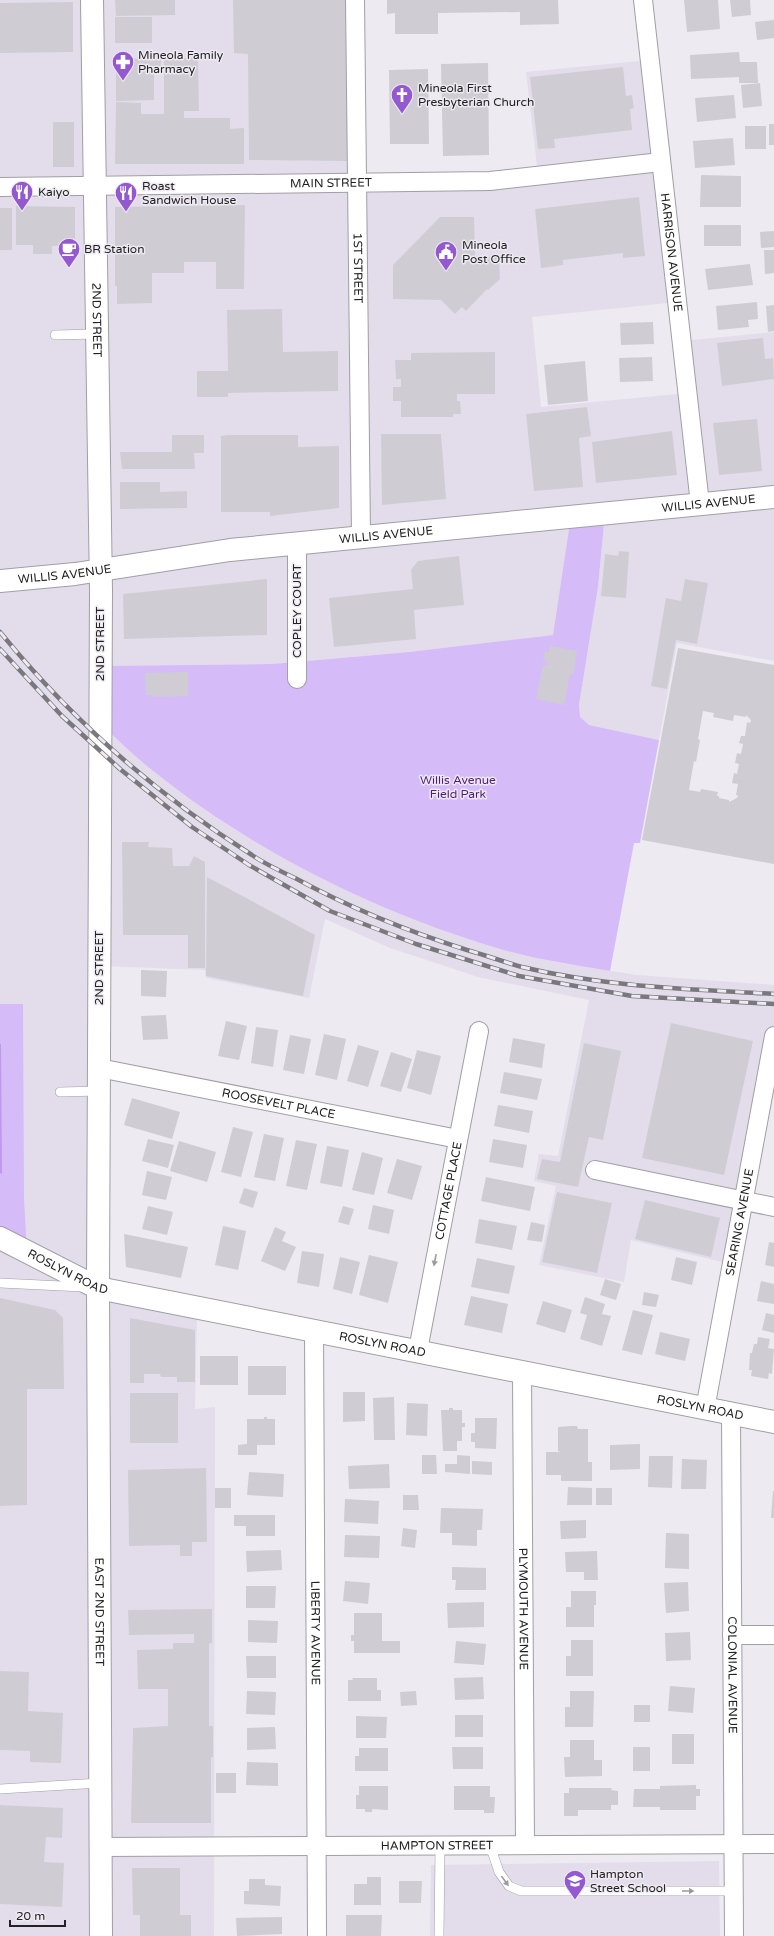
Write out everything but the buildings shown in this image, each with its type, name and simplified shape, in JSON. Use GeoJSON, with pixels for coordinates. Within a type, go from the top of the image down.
{"type":"FeatureCollection","features":[{"type":"Feature","properties":{"kind":"street","name":"2ND STREET"},"geometry":{"type":"LineString","coordinates":[[92,0],[96,334],[101,570],[98,1288]]}},
{"type":"Feature","properties":{"kind":"street","name":"1ST STREET"},"geometry":{"type":"LineString","coordinates":[[355,0],[362,536]]}},
{"type":"Feature","properties":{"kind":"street","name":"HARRISON AVENUE"},"geometry":{"type":"LineString","coordinates":[[643,0],[700,504]]}},
{"type":"Feature","properties":{"kind":"street","name":"MAIN STREET"},"geometry":{"type":"LineString","coordinates":[[0,187],[490,182],[661,162]]}},
{"type":"Feature","properties":{"kind":"street","name":"WILLIS AVENUE"},"geometry":{"type":"LineString","coordinates":[[0,581],[101,570],[210,552],[774,497]]}},
{"type":"Feature","properties":{"kind":"street","name":"COPLEY COURT"},"geometry":{"type":"LineString","coordinates":[[297,543],[297,679]]}},
{"type":"Feature","properties":{"kind":"street","name":"COTTAGE PLACE"},"geometry":{"type":"LineString","coordinates":[[418,1350],[479,1031]]}},
{"type":"Feature","properties":{"kind":"street","name":"SEARING AVENUE"},"geometry":{"type":"LineString","coordinates":[[705,1409],[774,1036]]}},
{"type":"Feature","properties":{"kind":"street","name":"ROOSEVELT PLACE"},"geometry":{"type":"LineString","coordinates":[[99,1068],[458,1139]]}},
{"type":"Feature","properties":{"kind":"street"},"geometry":{"type":"LineString","coordinates":[[595,1170],[774,1207]]}},
{"type":"Feature","properties":{"kind":"street","name":"ROSLYN ROAD"},"geometry":{"type":"LineString","coordinates":[[0,1238],[98,1288],[418,1350],[774,1422]]}},
{"type":"Feature","properties":{"kind":"street","name":"EAST 2ND STREET"},"geometry":{"type":"LineString","coordinates":[[98,1288],[101,1936]]}},
{"type":"Feature","properties":{"kind":"street","name":"LIBERTY AVENUE"},"geometry":{"type":"LineString","coordinates":[[314,1330],[318,1936]]}},
{"type":"Feature","properties":{"kind":"street","name":"PLYMOUTH AVENUE"},"geometry":{"type":"LineString","coordinates":[[522,1372],[525,1845]]}},
{"type":"Feature","properties":{"kind":"street","name":"COLONIAL AVENUE"},"geometry":{"type":"LineString","coordinates":[[731,1414],[734,1936]]}},
{"type":"Feature","properties":{"kind":"street"},"geometry":{"type":"LineString","coordinates":[[732,1635],[774,1635]]}},
{"type":"Feature","properties":{"kind":"street","name":"HAMPTON STREET"},"geometry":{"type":"LineString","coordinates":[[100,1847],[774,1844]]}},
{"type":"Feature","properties":{"kind":"lane"},"geometry":{"type":"LineString","coordinates":[[55,335],[96,334]]}},
{"type":"Feature","properties":{"kind":"lane"},"geometry":{"type":"LineString","coordinates":[[60,1092],[99,1091]]}},
{"type":"Feature","properties":{"kind":"lane"},"geometry":{"type":"LineString","coordinates":[[0,1283],[98,1288]]}},
{"type":"Feature","properties":{"kind":"lane"},"geometry":{"type":"LineString","coordinates":[[0,1789],[100,1783]]}},
{"type":"Feature","properties":{"kind":"lane"},"geometry":{"type":"LineString","coordinates":[[490,1845],[499,1872],[509,1886],[521,1891],[734,1891]]}},
{"type":"Feature","properties":{"kind":"lane"},"geometry":{"type":"LineString","coordinates":[[440,1846],[440,1936]]}},
{"type":"Feature","properties":{"kind":"shaded area"},"geometry":{"type":"Polygon","coordinates":[[[0,0],[356,0],[357,183],[538,175],[526,72],[649,60],[677,302],[532,317],[541,407],[687,393],[682,341],[774,332],[774,661],[677,643],[659,740],[589,725],[580,718],[579,705],[598,587],[605,514],[571,517],[553,635],[409,652],[272,664],[99,666],[152,770],[196,802],[262,845],[421,922],[498,948],[561,963],[637,975],[774,985],[774,1058],[730,1264],[631,1240],[624,1282],[539,1265],[556,1186],[534,1181],[539,1154],[558,1156],[589,1000],[478,977],[390,948],[325,919],[309,998],[206,978],[205,970],[99,966],[96,1295],[197,1315],[195,1409],[215,1407],[214,1936],[0,1936],[0,0]]]}},
{"type":"Feature","properties":{"kind":"shaded area"},"geometry":{"type":"Polygon","coordinates":[[[1,1044],[2,1174],[0,1173],[1,1044]]]}},
{"type":"Feature","properties":{"kind":"shaded area","name":"Hampton Street School"},"geometry":{"type":"Polygon","coordinates":[[[719,1861],[720,1936],[430,1936],[431,1865],[719,1861]]]}},
{"type":"Feature","properties":{"kind":"green space","name":"Willis Avenue Field Park"},"geometry":{"type":"Polygon","coordinates":[[[605,513],[598,587],[579,705],[580,717],[589,725],[659,740],[640,843],[634,843],[610,971],[567,964],[497,948],[405,916],[316,876],[231,827],[191,799],[145,764],[98,721],[98,666],[272,664],[409,652],[553,635],[571,516],[605,513]]]}},
{"type":"Feature","properties":{"kind":"green space"},"geometry":{"type":"Polygon","coordinates":[[[0,1004],[23,1004],[24,1199],[27,1252],[0,1238],[0,1004]]]}},
{"type":"Feature","properties":{"kind":"railway"},"geometry":{"type":"LineString","coordinates":[[0,632],[56,695],[117,754],[149,781],[217,832],[257,858],[337,899],[379,918],[423,935],[522,967],[553,974],[616,983],[679,989],[774,994]]}},
{"type":"Feature","properties":{"kind":"railway"},"geometry":{"type":"LineString","coordinates":[[0,649],[62,716],[120,769],[192,827],[249,865],[330,911],[416,944],[519,976],[632,996],[774,1004]]}},
{"type":"Feature","properties":{"kind":"place","name":"Mineola Family Pharmacy"},"geometry":{"type":"Point","coordinates":[123,82]}},
{"type":"Feature","properties":{"kind":"place","name":"Mineola First Presbyterian Church"},"geometry":{"type":"Point","coordinates":[402,114]}},
{"type":"Feature","properties":{"kind":"place","name":"Kaiyo"},"geometry":{"type":"Point","coordinates":[22,212]}},
{"type":"Feature","properties":{"kind":"place","name":"Roast Sandwich House"},"geometry":{"type":"Point","coordinates":[126,212]}},
{"type":"Feature","properties":{"kind":"place","name":"BR Station"},"geometry":{"type":"Point","coordinates":[69,268]}},
{"type":"Feature","properties":{"kind":"place","name":"Mineola Post Office"},"geometry":{"type":"Point","coordinates":[446,272]}},
{"type":"Feature","properties":{"kind":"place","name":"Hampton Street School"},"geometry":{"type":"Point","coordinates":[575,1900]}}]}
